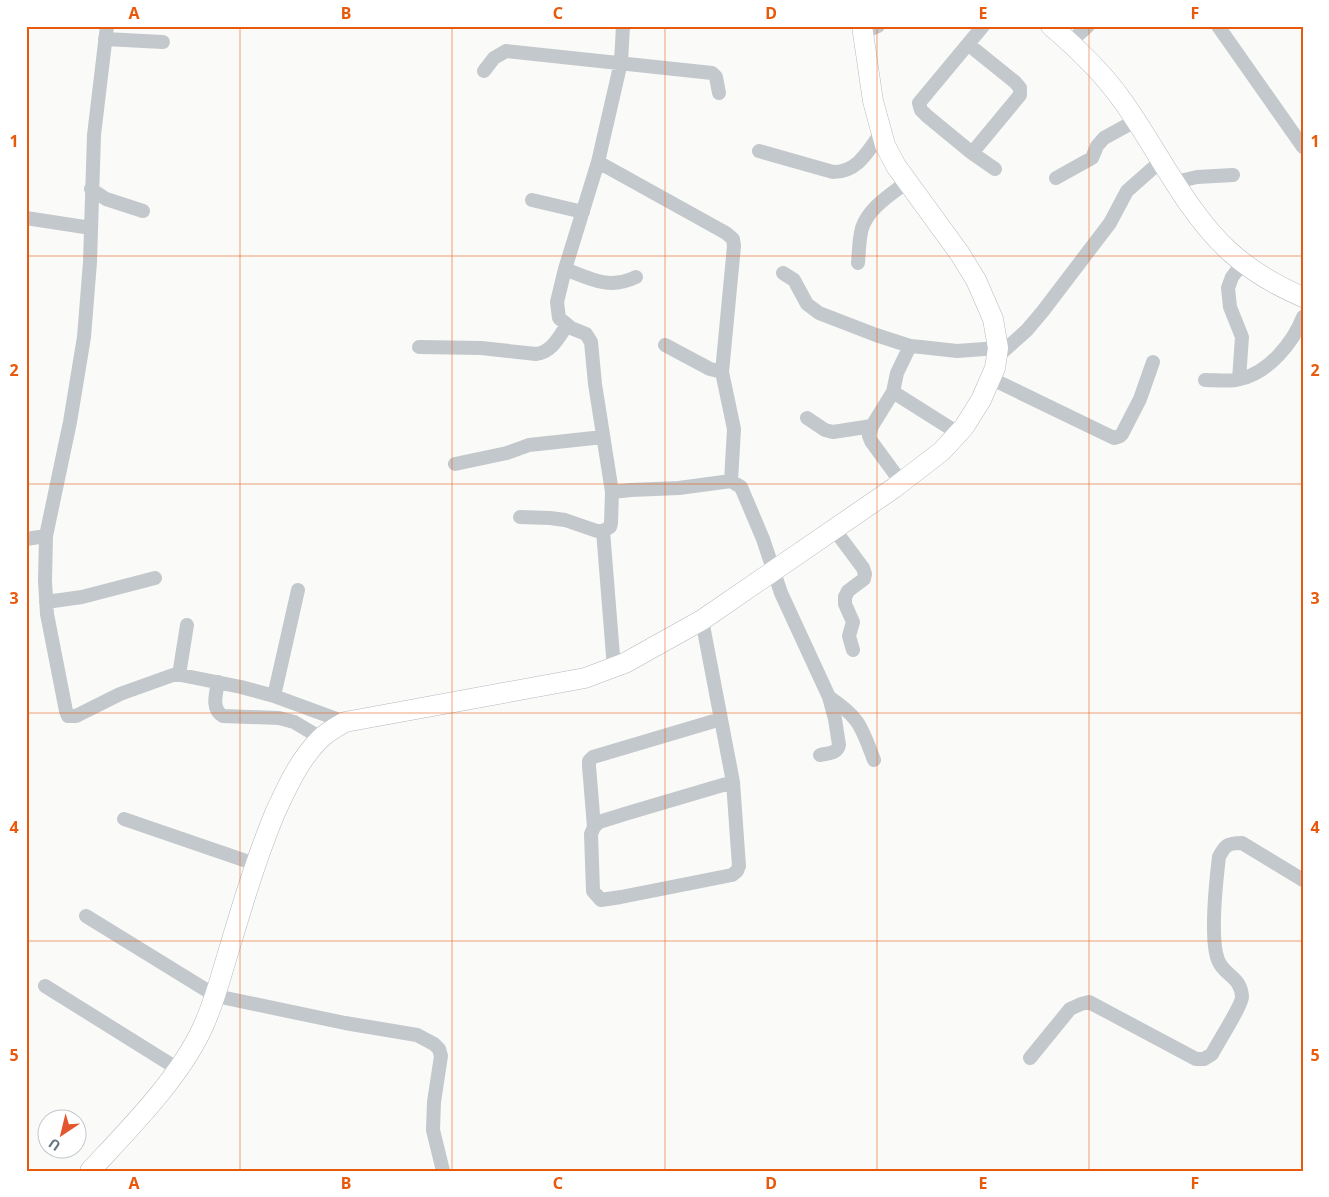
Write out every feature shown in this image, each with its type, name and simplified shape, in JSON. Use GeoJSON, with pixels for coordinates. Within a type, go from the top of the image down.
{"type":"FeatureCollection","features":[{"type":"Feature","properties":{"kind":"main road"},"geometry":{"type":"LineString","coordinates":[[1051,26],[1070,42],[1123,101],[1192,207],[1220,242],[1244,263],[1268,279],[1303,297]]}},
{"type":"Feature","properties":{"kind":"main road"},"geometry":{"type":"LineString","coordinates":[[90,1171],[122,1137],[178,1070],[203,1027],[216,996],[255,864],[294,773],[321,738],[345,722],[585,678],[614,668],[702,620],[901,482],[942,451],[958,433],[981,400],[992,379],[998,352],[993,319],[976,280],[891,157],[881,133],[873,101],[868,29]]}},
{"type":"Feature","properties":{"kind":"street"},"geometry":{"type":"LineString","coordinates":[[520,517],[565,520],[602,531],[610,527],[611,523],[612,492],[595,389],[591,342],[586,334],[567,325],[559,318],[557,313],[558,294],[598,162],[621,62],[623,26]]}},
{"type":"Feature","properties":{"kind":"street"},"geometry":{"type":"LineString","coordinates":[[982,26],[919,103],[921,110],[927,116],[972,153],[995,169]]}},
{"type":"Feature","properties":{"kind":"street"},"geometry":{"type":"LineString","coordinates":[[1070,42],[1088,26]]}},
{"type":"Feature","properties":{"kind":"street"},"geometry":{"type":"LineString","coordinates":[[1218,26],[1303,146]]}},
{"type":"Feature","properties":{"kind":"street"},"geometry":{"type":"LineString","coordinates":[[163,42],[106,33],[94,126],[90,262],[84,337],[70,422],[46,536],[46,602],[66,711],[68,716],[76,716],[120,694],[179,675],[218,682],[274,696],[345,722]]}},
{"type":"Feature","properties":{"kind":"street"},"geometry":{"type":"LineString","coordinates":[[969,44],[1020,88],[1020,95],[972,153]]}},
{"type":"Feature","properties":{"kind":"street"},"geometry":{"type":"LineString","coordinates":[[484,71],[494,58],[506,51],[712,73],[716,77],[719,93]]}},
{"type":"Feature","properties":{"kind":"street"},"geometry":{"type":"LineString","coordinates":[[1056,178],[1092,158],[1097,146],[1104,138],[1135,121]]}},
{"type":"Feature","properties":{"kind":"street"},"geometry":{"type":"LineString","coordinates":[[759,151],[833,172],[844,171],[851,169],[860,162],[881,133]]}},
{"type":"Feature","properties":{"kind":"street"},"geometry":{"type":"LineString","coordinates":[[783,272],[794,280],[807,304],[819,313],[910,346],[956,351],[998,352],[1027,330],[1110,223],[1127,191],[1161,160]]}},
{"type":"Feature","properties":{"kind":"street"},"geometry":{"type":"LineString","coordinates":[[598,162],[718,228],[733,239],[734,246],[722,372],[734,429],[731,481]]}},
{"type":"Feature","properties":{"kind":"street"},"geometry":{"type":"LineString","coordinates":[[1176,182],[1197,177],[1233,176]]}},
{"type":"Feature","properties":{"kind":"street"},"geometry":{"type":"LineString","coordinates":[[858,263],[865,221],[873,210],[908,181]]}},
{"type":"Feature","properties":{"kind":"street"},"geometry":{"type":"LineString","coordinates":[[91,189],[106,199],[144,211]]}},
{"type":"Feature","properties":{"kind":"street"},"geometry":{"type":"LineString","coordinates":[[532,200],[583,212]]}},
{"type":"Feature","properties":{"kind":"street"},"geometry":{"type":"LineString","coordinates":[[26,218],[91,228]]}},
{"type":"Feature","properties":{"kind":"street"},"geometry":{"type":"LineString","coordinates":[[1239,379],[1242,337],[1230,307],[1228,288],[1232,277],[1244,263]]}},
{"type":"Feature","properties":{"kind":"street"},"geometry":{"type":"LineString","coordinates":[[565,269],[610,284],[636,277]]}},
{"type":"Feature","properties":{"kind":"street"},"geometry":{"type":"LineString","coordinates":[[1205,380],[1239,379],[1251,375],[1267,365],[1292,337],[1303,317]]}},
{"type":"Feature","properties":{"kind":"street"},"geometry":{"type":"LineString","coordinates":[[419,348],[481,348],[536,354],[552,347],[567,325]]}},
{"type":"Feature","properties":{"kind":"street"},"geometry":{"type":"LineString","coordinates":[[665,345],[702,365],[722,372]]}},
{"type":"Feature","properties":{"kind":"street"},"geometry":{"type":"LineString","coordinates":[[901,482],[869,436],[872,426],[893,392],[897,373],[910,346]]}},
{"type":"Feature","properties":{"kind":"street"},"geometry":{"type":"LineString","coordinates":[[992,379],[1114,438],[1122,434],[1133,413],[1153,362]]}},
{"type":"Feature","properties":{"kind":"street"},"geometry":{"type":"LineString","coordinates":[[893,392],[958,433]]}},
{"type":"Feature","properties":{"kind":"street"},"geometry":{"type":"LineString","coordinates":[[807,418],[826,430],[833,432],[872,426]]}},
{"type":"Feature","properties":{"kind":"street"},"geometry":{"type":"LineString","coordinates":[[455,464],[506,453],[530,445],[603,437]]}},
{"type":"Feature","properties":{"kind":"street"},"geometry":{"type":"LineString","coordinates":[[612,492],[679,488],[731,481],[741,487],[760,532],[781,593],[829,697],[839,745],[833,752],[820,755]]}},
{"type":"Feature","properties":{"kind":"street"},"geometry":{"type":"LineString","coordinates":[[834,530],[866,574],[864,579],[848,592],[845,597],[845,604],[853,622],[850,636],[853,650]]}},
{"type":"Feature","properties":{"kind":"street"},"geometry":{"type":"LineString","coordinates":[[602,531],[614,668]]}},
{"type":"Feature","properties":{"kind":"street"},"geometry":{"type":"LineString","coordinates":[[26,539],[46,536]]}},
{"type":"Feature","properties":{"kind":"street"},"geometry":{"type":"LineString","coordinates":[[46,602],[82,597],[155,578]]}},
{"type":"Feature","properties":{"kind":"street"},"geometry":{"type":"LineString","coordinates":[[274,696],[298,590]]}},
{"type":"Feature","properties":{"kind":"street"},"geometry":{"type":"LineString","coordinates":[[702,620],[733,782],[739,866],[737,871],[732,875],[601,900],[593,891],[591,834],[599,822],[733,782]]}},
{"type":"Feature","properties":{"kind":"street"},"geometry":{"type":"LineString","coordinates":[[179,675],[187,625]]}},
{"type":"Feature","properties":{"kind":"street"},"geometry":{"type":"LineString","coordinates":[[218,682],[215,707],[218,713],[223,716],[279,718],[294,722],[321,738]]}},
{"type":"Feature","properties":{"kind":"street"},"geometry":{"type":"LineString","coordinates":[[829,697],[848,710],[858,721],[874,760]]}},
{"type":"Feature","properties":{"kind":"street"},"geometry":{"type":"LineString","coordinates":[[594,827],[589,766],[589,761],[593,757],[721,719]]}},
{"type":"Feature","properties":{"kind":"street"},"geometry":{"type":"LineString","coordinates":[[124,819],[255,864]]}},
{"type":"Feature","properties":{"kind":"street"},"geometry":{"type":"LineString","coordinates":[[1030,1058],[1070,1009],[1089,1002],[1196,1059],[1204,1059],[1212,1054],[1242,1000],[1238,981],[1223,969],[1218,962],[1214,944],[1218,858],[1224,847],[1234,843],[1242,843],[1303,880]]}},
{"type":"Feature","properties":{"kind":"street"},"geometry":{"type":"LineString","coordinates":[[86,916],[216,996],[345,1023],[417,1035],[434,1044],[442,1056],[434,1102],[433,1130],[443,1171]]}},
{"type":"Feature","properties":{"kind":"street"},"geometry":{"type":"LineString","coordinates":[[45,986],[178,1070]]}}]}
